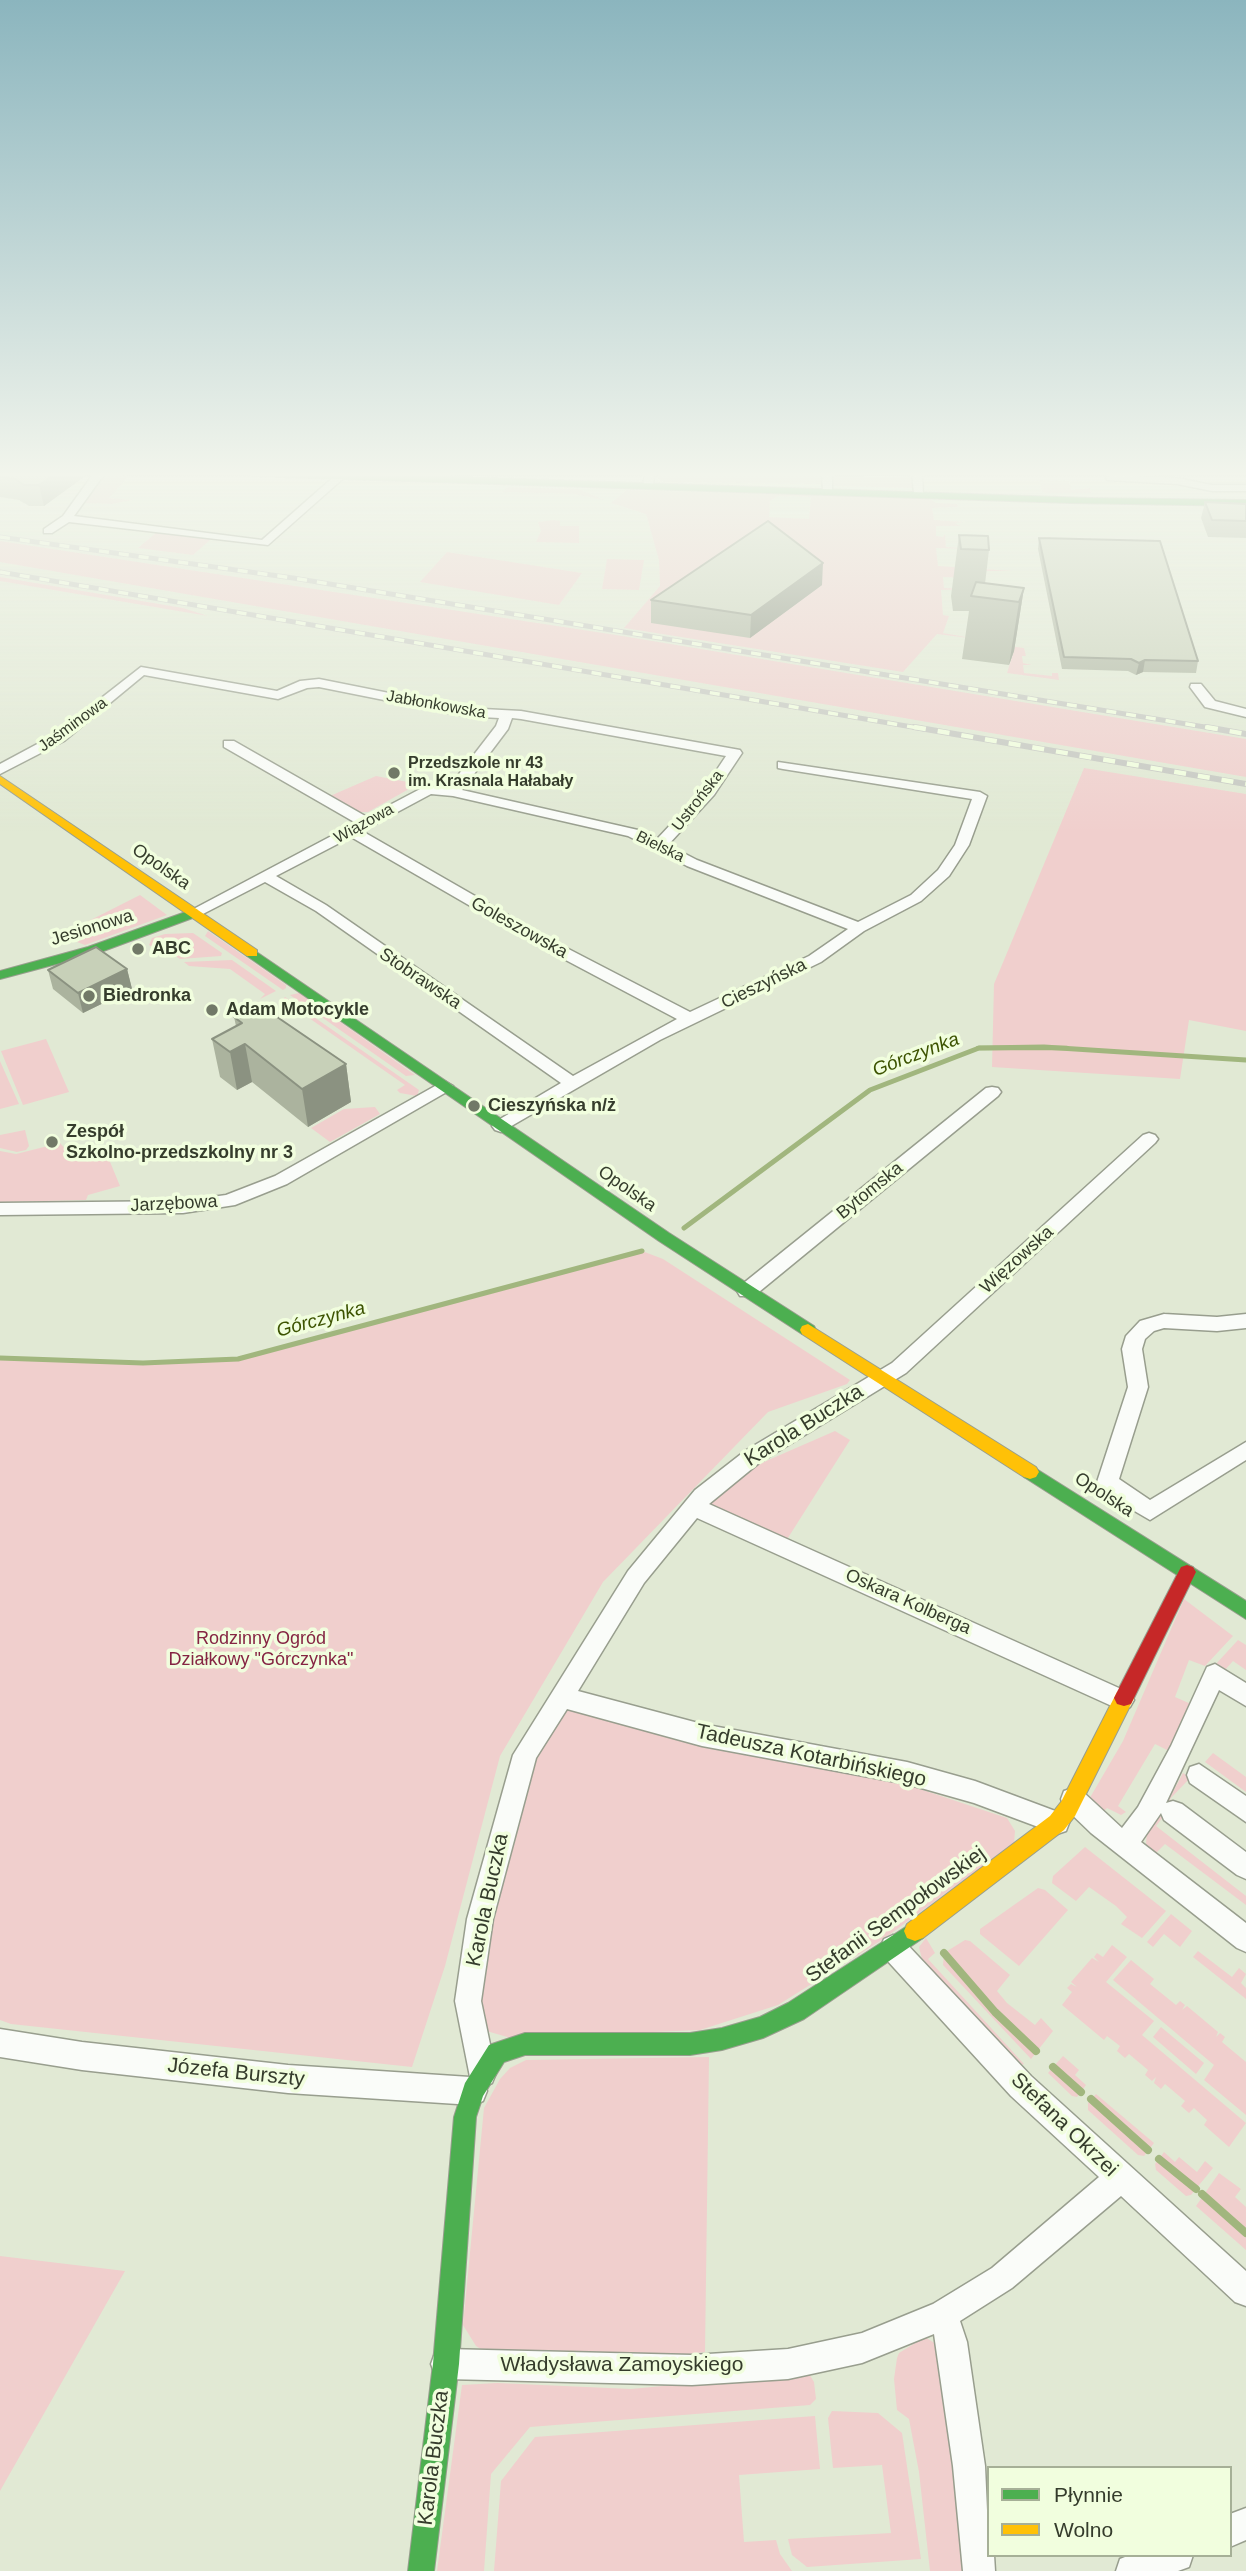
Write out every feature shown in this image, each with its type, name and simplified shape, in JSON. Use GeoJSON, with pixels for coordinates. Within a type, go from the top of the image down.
{"type":"FeatureCollection","features":[{"type":"Feature","properties":{"kind":"street","name":"Jabłonkowska"},"geometry":{"type":"LineString","coordinates":[[141,671],[278,695],[305,684],[319,683],[464,712],[573,724],[735,753]]}},
{"type":"Feature","properties":{"kind":"street","name":"Jaśminowa"},"geometry":{"type":"LineString","coordinates":[[0,770],[58,738],[141,671]]}},
{"type":"Feature","properties":{"kind":"street"},"geometry":{"type":"LineString","coordinates":[[1196,687],[1204,701],[1246,713]]}},
{"type":"Feature","properties":{"kind":"street"},"geometry":{"type":"LineString","coordinates":[[453,792],[503,726],[506,716]]}},
{"type":"Feature","properties":{"kind":"street"},"geometry":{"type":"LineString","coordinates":[[229,744],[365,822]]}},
{"type":"Feature","properties":{"kind":"street","name":"Ustrońska"},"geometry":{"type":"LineString","coordinates":[[658,845],[669,838],[709,792],[735,753]]}},
{"type":"Feature","properties":{"kind":"street"},"geometry":{"type":"LineString","coordinates":[[783,765],[980,796]]}},
{"type":"Feature","properties":{"kind":"street","name":"Opolska"},"geometry":{"type":"LineString","coordinates":[[0,779],[444,1086],[747,1291],[1246,1611]]}},
{"type":"Feature","properties":{"kind":"street","name":"Wiązowa"},"geometry":{"type":"LineString","coordinates":[[194,913],[429,790],[453,792]]}},
{"type":"Feature","properties":{"kind":"street","name":"Bielska"},"geometry":{"type":"LineString","coordinates":[[453,792],[633,833],[692,863],[859,928]]}},
{"type":"Feature","properties":{"kind":"street","name":"Cieszyńska"},"geometry":{"type":"LineString","coordinates":[[501,1125],[690,1019],[789,974],[859,928],[916,898],[944,873],[962,845],[980,796]]}},
{"type":"Feature","properties":{"kind":"street","name":"Goleszowska"},"geometry":{"type":"LineString","coordinates":[[351,831],[549,945],[690,1019]]}},
{"type":"Feature","properties":{"kind":"street","name":"Stobrawska"},"geometry":{"type":"LineString","coordinates":[[266,876],[321,908],[573,1084]]}},
{"type":"Feature","properties":{"kind":"street","name":"Jesionowa"},"geometry":{"type":"LineString","coordinates":[[0,975],[93,950],[194,913]]}},
{"type":"Feature","properties":{"kind":"street","name":"Jarzębowa"},"geometry":{"type":"LineString","coordinates":[[0,1209],[183,1207],[229,1201],[282,1180],[444,1086]]}},
{"type":"Feature","properties":{"kind":"street","name":"Bytomska"},"geometry":{"type":"LineString","coordinates":[[747,1291],[992,1092]]}},
{"type":"Feature","properties":{"kind":"street","name":"Więzowska"},"geometry":{"type":"LineString","coordinates":[[883,1377],[899,1368],[1149,1139]]}},
{"type":"Feature","properties":{"kind":"street"},"geometry":{"type":"LineString","coordinates":[[1246,1321],[1226,1324],[1164,1321],[1147,1326],[1136,1336],[1132,1349],[1138,1387],[1108,1482],[1150,1511],[1246,1450]]}},
{"type":"Feature","properties":{"kind":"street","name":"Karola Buczka"},"geometry":{"type":"LineString","coordinates":[[421,2571],[446,2364],[465,2117],[477,2082],[468,2001],[480,1919],[525,1755],[583,1658],[636,1577],[693,1507],[752,1457],[883,1377]]}},
{"type":"Feature","properties":{"kind":"street","name":"Oskara Kolberga"},"geometry":{"type":"LineString","coordinates":[[693,1507],[1122,1700]]}},
{"type":"Feature","properties":{"kind":"street","name":"Stefanii Sempołowskiej"},"geometry":{"type":"LineString","coordinates":[[477,2082],[497,2053],[525,2044],[690,2045],[762,2027],[796,2011],[893,1948],[1057,1823],[1073,1799],[1186,1572]]}},
{"type":"Feature","properties":{"kind":"street"},"geometry":{"type":"LineString","coordinates":[[1125,1844],[1147,1815],[1169,1773],[1214,1674],[1246,1696]]}},
{"type":"Feature","properties":{"kind":"street","name":"Tadeusza Kotarbińskiego"},"geometry":{"type":"LineString","coordinates":[[561,1697],[702,1735],[907,1773],[975,1792],[1057,1823]]}},
{"type":"Feature","properties":{"kind":"street"},"geometry":{"type":"LineString","coordinates":[[1199,1775],[1246,1811]]}},
{"type":"Feature","properties":{"kind":"street"},"geometry":{"type":"LineString","coordinates":[[1073,1799],[1125,1844],[1246,1938]]}},
{"type":"Feature","properties":{"kind":"street"},"geometry":{"type":"LineString","coordinates":[[1173,1812],[1246,1867]]}},
{"type":"Feature","properties":{"kind":"street","name":"Stefana Okrzei"},"geometry":{"type":"LineString","coordinates":[[893,1948],[1021,2086],[1246,2291]]}},
{"type":"Feature","properties":{"kind":"street","name":"Józefa Burszty"},"geometry":{"type":"LineString","coordinates":[[0,2043],[82,2056],[288,2079],[477,2082]]}},
{"type":"Feature","properties":{"kind":"street","name":"Władysława Zamoyskiego"},"geometry":{"type":"LineString","coordinates":[[446,2364],[692,2370],[788,2364],[862,2348],[943,2315],[1002,2278],[1120,2178]]}},
{"type":"Feature","properties":{"kind":"street"},"geometry":{"type":"LineString","coordinates":[[943,2315],[952,2342],[958,2383],[979,2571]]}},
{"type":"Feature","properties":{"kind":"street"},"geometry":{"type":"LineString","coordinates":[[1132,2571],[1171,2557]]}},
{"type":"Feature","properties":{"kind":"green space"},"geometry":{"type":"Polygon","coordinates":[[[71,593],[94,593],[183,608],[208,616],[71,593]]]}},
{"type":"Feature","properties":{"kind":"green space"},"geometry":{"type":"Polygon","coordinates":[[[180,593],[341,593],[616,635],[1246,739],[1246,777],[180,593]]]}},
{"type":"Feature","properties":{"kind":"green space"},"geometry":{"type":"Polygon","coordinates":[[[486,593],[568,593],[559,605],[486,593]]]}},
{"type":"Feature","properties":{"kind":"green space"},"geometry":{"type":"Polygon","coordinates":[[[654,593],[941,593],[943,615],[949,616],[943,633],[977,639],[937,634],[903,672],[624,628],[654,593]]]}},
{"type":"Feature","properties":{"kind":"green space"},"geometry":{"type":"Polygon","coordinates":[[[987,643],[1024,648],[1026,656],[1022,656],[1023,663],[1032,665],[1023,665],[1024,673],[1052,676],[1052,673],[1058,673],[1059,680],[1007,673],[1015,647],[987,643]]]}},
{"type":"Feature","properties":{"kind":"green space"},"geometry":{"type":"Polygon","coordinates":[[[1084,768],[1246,794],[1246,1031],[1189,1020],[1180,1079],[992,1067],[994,984],[1084,768]]]}},
{"type":"Feature","properties":{"kind":"green space"},"geometry":{"type":"Polygon","coordinates":[[[376,776],[418,784],[368,812],[356,812],[330,796],[376,776]]]}},
{"type":"Feature","properties":{"kind":"green space"},"geometry":{"type":"Polygon","coordinates":[[[140,895],[167,915],[85,945],[77,942],[80,940],[69,931],[140,895]]]}},
{"type":"Feature","properties":{"kind":"green space"},"geometry":{"type":"Polygon","coordinates":[[[208,931],[286,985],[286,988],[283,990],[205,936],[208,931]]]}},
{"type":"Feature","properties":{"kind":"green space"},"geometry":{"type":"Polygon","coordinates":[[[193,933],[222,953],[221,956],[180,959],[162,948],[157,950],[149,945],[152,938],[165,934],[193,933]]]}},
{"type":"Feature","properties":{"kind":"green space"},"geometry":{"type":"Polygon","coordinates":[[[232,960],[276,991],[260,999],[265,994],[230,969],[189,966],[184,962],[232,960]]]}},
{"type":"Feature","properties":{"kind":"green space"},"geometry":{"type":"Polygon","coordinates":[[[299,993],[415,1075],[406,1076],[290,995],[299,993]]]}},
{"type":"Feature","properties":{"kind":"green space"},"geometry":{"type":"Polygon","coordinates":[[[285,997],[419,1090],[417,1096],[400,1093],[397,1090],[405,1085],[289,1004],[281,1008],[279,1004],[285,997]]]}},
{"type":"Feature","properties":{"kind":"green space"},"geometry":{"type":"Polygon","coordinates":[[[46,1039],[69,1092],[23,1105],[1,1051],[46,1039]]]}},
{"type":"Feature","properties":{"kind":"green space"},"geometry":{"type":"Polygon","coordinates":[[[0,1061],[19,1104],[0,1109],[0,1061]]]}},
{"type":"Feature","properties":{"kind":"green space"},"geometry":{"type":"Polygon","coordinates":[[[375,1107],[380,1114],[330,1142],[311,1128],[344,1109],[375,1107]]]}},
{"type":"Feature","properties":{"kind":"green space"},"geometry":{"type":"Polygon","coordinates":[[[25,1130],[29,1146],[26,1150],[17,1152],[0,1148],[0,1135],[25,1130]]]}},
{"type":"Feature","properties":{"kind":"green space"},"geometry":{"type":"Polygon","coordinates":[[[60,1143],[75,1160],[106,1152],[120,1186],[88,1195],[86,1200],[0,1202],[0,1151],[16,1154],[60,1143]]]}},
{"type":"Feature","properties":{"kind":"green space","name":"Rodzinny Ogród Działkowy \"Górczynka\""},"geometry":{"type":"Polygon","coordinates":[[[642,1251],[663,1259],[850,1380],[847,1384],[768,1412],[603,1582],[500,1756],[445,1966],[412,2067],[11,2024],[0,2020],[0,1358],[143,1363],[238,1359],[642,1251]]]}},
{"type":"Feature","properties":{"kind":"green space"},"geometry":{"type":"Polygon","coordinates":[[[835,1431],[850,1440],[786,1541],[715,1509],[710,1503],[709,1499],[741,1472],[835,1431]]]}},
{"type":"Feature","properties":{"kind":"green space"},"geometry":{"type":"Polygon","coordinates":[[[1184,1599],[1233,1636],[1205,1666],[1189,1660],[1175,1697],[1191,1704],[1171,1752],[1155,1744],[1118,1806],[1126,1812],[1121,1815],[1107,1808],[1102,1813],[1088,1801],[1123,1741],[1184,1599]]]}},
{"type":"Feature","properties":{"kind":"green space"},"geometry":{"type":"Polygon","coordinates":[[[1238,1640],[1246,1645],[1246,1670],[1233,1661],[1224,1671],[1215,1665],[1238,1640]]]}},
{"type":"Feature","properties":{"kind":"green space"},"geometry":{"type":"Polygon","coordinates":[[[578,1692],[908,1785],[1007,1818],[1015,1831],[1014,1843],[885,1938],[778,2005],[700,2030],[511,2038],[476,2028],[482,1971],[531,1764],[578,1692]]]}},
{"type":"Feature","properties":{"kind":"green space"},"geometry":{"type":"Polygon","coordinates":[[[1213,1753],[1246,1777],[1246,1792],[1205,1762],[1213,1753]]]}},
{"type":"Feature","properties":{"kind":"green space"},"geometry":{"type":"Polygon","coordinates":[[[1183,1773],[1190,1778],[1170,1799],[1174,1803],[1156,1826],[1246,1896],[1246,1905],[1165,1844],[1156,1853],[1146,1844],[1147,1830],[1167,1803],[1183,1773]]]}},
{"type":"Feature","properties":{"kind":"green space"},"geometry":{"type":"Polygon","coordinates":[[[1085,1847],[1166,1911],[1142,1938],[1121,1924],[1127,1917],[1116,1906],[1089,1887],[1076,1901],[1052,1883],[1053,1876],[1085,1847]]]}},
{"type":"Feature","properties":{"kind":"green space"},"geometry":{"type":"Polygon","coordinates":[[[1038,1888],[1045,1890],[1068,1910],[1019,1966],[980,1934],[980,1929],[1038,1888]]]}},
{"type":"Feature","properties":{"kind":"green space"},"geometry":{"type":"Polygon","coordinates":[[[1171,1914],[1192,1931],[1180,1947],[1164,1934],[1153,1947],[1147,1942],[1171,1914]]]}},
{"type":"Feature","properties":{"kind":"green space"},"geometry":{"type":"Polygon","coordinates":[[[926,1938],[935,1953],[928,1959],[1024,2064],[1019,2066],[970,2018],[922,1959],[919,1947],[926,1938]]]}},
{"type":"Feature","properties":{"kind":"green space"},"geometry":{"type":"Polygon","coordinates":[[[965,1940],[970,1941],[1010,1975],[997,1991],[1007,2003],[1035,2025],[1041,2018],[1053,2031],[1031,2059],[943,1965],[944,1953],[965,1940]]]}},
{"type":"Feature","properties":{"kind":"green space"},"geometry":{"type":"Polygon","coordinates":[[[1112,1945],[1127,1957],[1106,1982],[1154,2021],[1142,2035],[1246,2123],[1229,2147],[1204,2125],[1207,2120],[1194,2108],[1189,2113],[1181,2106],[1185,2101],[1165,2084],[1161,2089],[1154,2083],[1156,2077],[1152,2081],[1145,2075],[1148,2070],[1129,2054],[1125,2058],[1117,2051],[1120,2046],[1107,2036],[1104,2040],[1062,2005],[1072,1992],[1067,1988],[1071,1984],[1077,1987],[1071,1982],[1092,1958],[1099,1962],[1094,1957],[1097,1953],[1103,1957],[1112,1945]]]}},
{"type":"Feature","properties":{"kind":"green space"},"geometry":{"type":"Polygon","coordinates":[[[1198,1951],[1232,1977],[1239,1968],[1246,1974],[1241,1983],[1246,1988],[1246,1999],[1193,1957],[1198,1951]]]}},
{"type":"Feature","properties":{"kind":"green space"},"geometry":{"type":"Polygon","coordinates":[[[1131,1960],[1154,1979],[1150,1984],[1176,2005],[1180,2001],[1185,2005],[1182,2010],[1187,2006],[1218,2032],[1216,2037],[1220,2033],[1225,2037],[1222,2042],[1246,2062],[1246,2115],[1204,2080],[1214,2065],[1113,1980],[1131,1960]]]}},
{"type":"Feature","properties":{"kind":"green space"},"geometry":{"type":"Polygon","coordinates":[[[1161,2027],[1204,2063],[1196,2074],[1153,2037],[1161,2027]]]}},
{"type":"Feature","properties":{"kind":"green space"},"geometry":{"type":"Polygon","coordinates":[[[1063,2056],[1079,2070],[1075,2075],[1086,2085],[1077,2097],[1072,2096],[1048,2073],[1063,2056]]]}},
{"type":"Feature","properties":{"kind":"green space"},"geometry":{"type":"Polygon","coordinates":[[[709,2057],[705,2352],[672,2356],[484,2351],[476,2346],[463,2325],[484,2108],[500,2079],[510,2068],[526,2060],[709,2057]]]}},
{"type":"Feature","properties":{"kind":"green space"},"geometry":{"type":"Polygon","coordinates":[[[1096,2094],[1154,2143],[1144,2156],[1138,2155],[1088,2110],[1088,2103],[1096,2094]]]}},
{"type":"Feature","properties":{"kind":"green space"},"geometry":{"type":"Polygon","coordinates":[[[1164,2152],[1175,2162],[1179,2157],[1197,2172],[1205,2161],[1213,2168],[1191,2195],[1186,2196],[1156,2170],[1155,2164],[1164,2152]]]}},
{"type":"Feature","properties":{"kind":"green space"},"geometry":{"type":"Polygon","coordinates":[[[1219,2173],[1241,2189],[1235,2197],[1246,2207],[1246,2250],[1196,2206],[1219,2173]]]}},
{"type":"Feature","properties":{"kind":"green space"},"geometry":{"type":"Polygon","coordinates":[[[0,2256],[125,2271],[0,2491],[0,2256]]]}},
{"type":"Feature","properties":{"kind":"green space"},"geometry":{"type":"Polygon","coordinates":[[[925,2337],[939,2346],[950,2364],[964,2571],[930,2571],[919,2472],[909,2419],[897,2410],[894,2379],[897,2358],[899,2353],[925,2337]]]}},
{"type":"Feature","properties":{"kind":"green space"},"geometry":{"type":"Polygon","coordinates":[[[808,2372],[814,2382],[816,2399],[810,2405],[530,2427],[491,2474],[484,2571],[437,2571],[462,2385],[497,2383],[631,2389],[808,2372]]]}},
{"type":"Feature","properties":{"kind":"green space"},"geometry":{"type":"Polygon","coordinates":[[[832,2411],[878,2413],[902,2433],[921,2559],[807,2567],[792,2555],[788,2539],[891,2533],[882,2465],[833,2468],[828,2418],[832,2411]]]}},
{"type":"Feature","properties":{"kind":"green space"},"geometry":{"type":"Polygon","coordinates":[[[815,2416],[820,2469],[739,2475],[744,2542],[776,2540],[780,2554],[792,2571],[494,2571],[501,2481],[535,2437],[815,2416]]]}},
{"type":"Feature","properties":{"kind":"building"},"geometry":{"type":"Polygon","coordinates":[[[661,593],[781,593],[751,615],[651,600],[661,593]]]}},
{"type":"Feature","properties":{"kind":"building"},"geometry":{"type":"Polygon","coordinates":[[[972,593],[1022,593],[1019,602],[971,596],[972,593]]]}},
{"type":"Feature","properties":{"kind":"building"},"geometry":{"type":"Polygon","coordinates":[[[1051,593],[1176,593],[1198,661],[1145,660],[1139,663],[1131,659],[1064,657],[1051,593]]]}},
{"type":"Feature","properties":{"kind":"building"},"geometry":{"type":"Polygon","coordinates":[[[96,947],[127,969],[78,993],[48,970],[96,947]]]}},
{"type":"Feature","properties":{"kind":"building"},"geometry":{"type":"Polygon","coordinates":[[[258,1004],[346,1064],[302,1089],[245,1044],[230,1052],[212,1039],[242,1023],[234,1017],[258,1004]]]}},
{"type":"Feature","properties":{"kind":"waterway","name":"Górczynka"},"geometry":{"type":"LineString","coordinates":[[684,1228],[870,1090],[979,1048]]}},
{"type":"Feature","properties":{"kind":"waterway","name":"Górczynka"},"geometry":{"type":"LineString","coordinates":[[979,1048],[1060,1048]]}},
{"type":"Feature","properties":{"kind":"waterway","name":"Górczynka"},"geometry":{"type":"LineString","coordinates":[[979,1048],[1060,1048]]}},
{"type":"Feature","properties":{"kind":"waterway","name":"Górczynka"},"geometry":{"type":"LineString","coordinates":[[1060,1048],[1067,1048]]}},
{"type":"Feature","properties":{"kind":"waterway","name":"Górczynka"},"geometry":{"type":"LineString","coordinates":[[1060,1048],[1246,1060]]}},
{"type":"Feature","properties":{"kind":"waterway","name":"Górczynka"},"geometry":{"type":"LineString","coordinates":[[0,1358],[143,1363],[238,1359],[642,1251]]}},
{"type":"Feature","properties":{"kind":"waterway"},"geometry":{"type":"LineString","coordinates":[[944,1953],[995,2012],[1036,2051]]}},
{"type":"Feature","properties":{"kind":"waterway"},"geometry":{"type":"LineString","coordinates":[[1053,2067],[1081,2092]]}},
{"type":"Feature","properties":{"kind":"waterway"},"geometry":{"type":"LineString","coordinates":[[1091,2099],[1148,2150]]}},
{"type":"Feature","properties":{"kind":"waterway"},"geometry":{"type":"LineString","coordinates":[[1159,2159],[1196,2189]]}},
{"type":"Feature","properties":{"kind":"waterway"},"geometry":{"type":"LineString","coordinates":[[1202,2194],[1246,2233]]}},
{"type":"Feature","properties":{"kind":"railway"},"geometry":{"type":"LineString","coordinates":[[123,593],[924,729]]}},
{"type":"Feature","properties":{"kind":"railway"},"geometry":{"type":"LineString","coordinates":[[385,593],[1217,729]]}},
{"type":"Feature","properties":{"kind":"railway"},"geometry":{"type":"LineString","coordinates":[[914,727],[1246,784]]}},
{"type":"Feature","properties":{"kind":"railway"},"geometry":{"type":"LineString","coordinates":[[1206,727],[1246,734]]}},
{"type":"Feature","properties":{"kind":"traffic: fast"},"geometry":{"type":"LineString","coordinates":[[0,975],[93,950],[194,913]]}},
{"type":"Feature","properties":{"kind":"traffic: fast"},"geometry":{"type":"LineString","coordinates":[[252,953],[664,1237],[808,1330]]}},
{"type":"Feature","properties":{"kind":"traffic: fast"},"geometry":{"type":"LineString","coordinates":[[1030,1472],[1246,1611]]}},
{"type":"Feature","properties":{"kind":"traffic: fast"},"geometry":{"type":"LineString","coordinates":[[421,2571],[446,2364],[465,2117],[473,2091],[497,2053],[525,2044],[690,2044],[722,2039],[763,2027],[796,2011],[915,1931]]}},
{"type":"Feature","properties":{"kind":"traffic: slow"},"geometry":{"type":"LineString","coordinates":[[0,779],[252,953]]}},
{"type":"Feature","properties":{"kind":"traffic: slow"},"geometry":{"type":"LineString","coordinates":[[808,1330],[1030,1472]]}},
{"type":"Feature","properties":{"kind":"traffic: slow"},"geometry":{"type":"LineString","coordinates":[[915,1931],[1057,1823],[1068,1809],[1124,1698]]}},
{"type":"Feature","properties":{"kind":"traffic: jam"},"geometry":{"type":"LineString","coordinates":[[1124,1698],[1187,1572]]}},
{"type":"Feature","properties":{"kind":"place","name":"Przedszkole nr 43 im. Krasnala Hałabały"},"geometry":{"type":"Point","coordinates":[394,773]}},
{"type":"Feature","properties":{"kind":"place","name":"ABC"},"geometry":{"type":"Point","coordinates":[138,949]}},
{"type":"Feature","properties":{"kind":"place","name":"Biedronka"},"geometry":{"type":"Point","coordinates":[89,996]}},
{"type":"Feature","properties":{"kind":"place","name":"Adam Motocykle"},"geometry":{"type":"Point","coordinates":[212,1010]}},
{"type":"Feature","properties":{"kind":"place","name":"Cieszyńska n/ż"},"geometry":{"type":"Point","coordinates":[474,1106]}},
{"type":"Feature","properties":{"kind":"place","name":"Zespół Szkolno-przedszkolny nr 3"},"geometry":{"type":"Point","coordinates":[52,1142]}}]}
